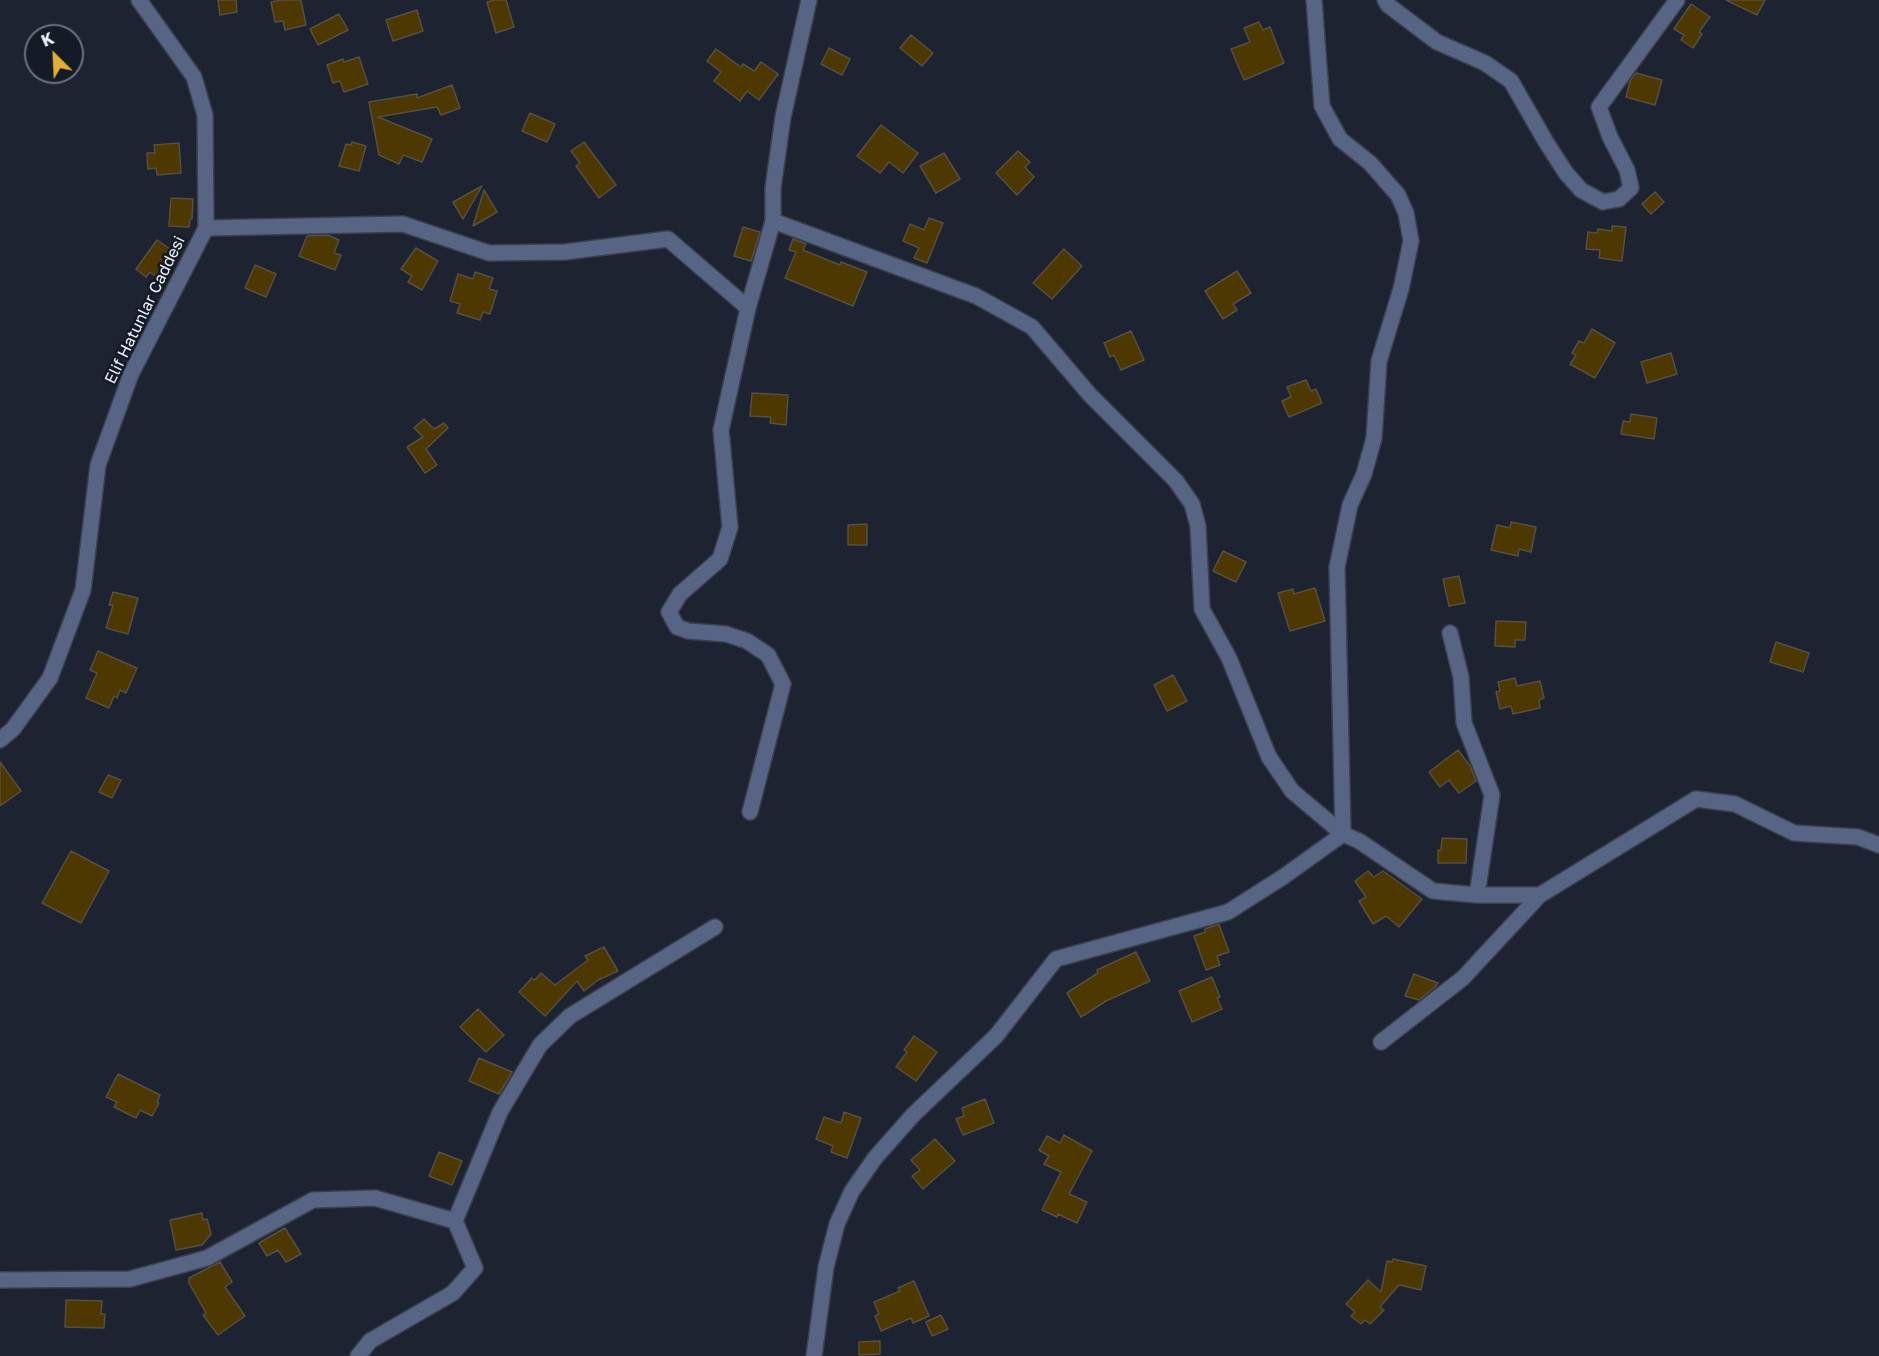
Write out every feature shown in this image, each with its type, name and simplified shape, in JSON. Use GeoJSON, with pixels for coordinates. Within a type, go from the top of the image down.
{"type":"FeatureCollection","features":[{"type":"Feature","properties":{"kind":"street"},"geometry":{"type":"LineString","coordinates":[[139,0],[194,77],[205,115],[206,228],[403,224],[489,253],[565,252],[668,240],[748,308]]}},
{"type":"Feature","properties":{"kind":"street"},"geometry":{"type":"LineString","coordinates":[[750,812],[783,684],[768,656],[747,641],[726,634],[688,631],[678,627],[669,612],[680,594],[720,559],[730,528],[721,430],[748,308],[773,221],[773,188],[783,117],[809,0]]}},
{"type":"Feature","properties":{"kind":"street"},"geometry":{"type":"LineString","coordinates":[[1314,0],[1322,106],[1340,139],[1370,164],[1398,195],[1406,213],[1411,241],[1401,289],[1379,361],[1374,438],[1364,474],[1350,505],[1337,567],[1342,834]]}},
{"type":"Feature","properties":{"kind":"street"},"geometry":{"type":"LineString","coordinates":[[1385,0],[1388,5],[1437,42],[1485,63],[1511,81],[1566,173],[1581,190],[1603,202],[1619,199],[1631,188],[1627,170],[1610,137],[1599,107],[1677,0]]}},
{"type":"Feature","properties":{"kind":"street"},"geometry":{"type":"LineString","coordinates":[[773,221],[976,296],[1032,327],[1090,395],[1176,481],[1192,504],[1198,526],[1202,609],[1229,658],[1269,757],[1292,792],[1342,834],[1359,841],[1433,891],[1477,895],[1540,895]]}},
{"type":"Feature","properties":{"kind":"street","name":"Elif Hatunlar Caddesi"},"geometry":{"type":"LineString","coordinates":[[0,740],[13,729],[50,678],[83,590],[98,465],[131,374],[206,228]]}},
{"type":"Feature","properties":{"kind":"street"},"geometry":{"type":"LineString","coordinates":[[1450,633],[1461,676],[1464,723],[1492,795],[1477,895]]}},
{"type":"Feature","properties":{"kind":"street"},"geometry":{"type":"LineString","coordinates":[[1381,1042],[1463,978],[1540,895],[1696,799],[1734,804],[1794,833],[1858,837],[1879,845]]}},
{"type":"Feature","properties":{"kind":"street"},"geometry":{"type":"LineString","coordinates":[[814,1356],[826,1267],[837,1224],[852,1191],[875,1158],[913,1115],[996,1036],[1056,959],[1228,912],[1283,877],[1342,834]]}},
{"type":"Feature","properties":{"kind":"street"},"geometry":{"type":"LineString","coordinates":[[358,1356],[370,1341],[453,1293],[475,1268],[455,1221],[500,1112],[540,1045],[570,1016],[715,927]]}},
{"type":"Feature","properties":{"kind":"street"},"geometry":{"type":"LineString","coordinates":[[0,1280],[130,1279],[207,1258],[313,1200],[375,1198],[455,1221]]}},
{"type":"Feature","properties":{"kind":"building"},"geometry":{"type":"Polygon","coordinates":[[[218,0],[236,0],[237,12],[220,15],[218,0]]]}},
{"type":"Feature","properties":{"kind":"building"},"geometry":{"type":"Polygon","coordinates":[[[301,0],[306,25],[285,30],[283,21],[275,22],[271,2],[301,0]]]}},
{"type":"Feature","properties":{"kind":"building"},"geometry":{"type":"Polygon","coordinates":[[[506,0],[514,27],[496,33],[487,2],[506,0]]]}},
{"type":"Feature","properties":{"kind":"building"},"geometry":{"type":"Polygon","coordinates":[[[1726,0],[1765,0],[1757,15],[1726,0]]]}},
{"type":"Feature","properties":{"kind":"building"},"geometry":{"type":"Polygon","coordinates":[[[1691,4],[1710,17],[1699,32],[1702,34],[1693,48],[1681,40],[1684,35],[1674,29],[1691,4]]]}},
{"type":"Feature","properties":{"kind":"building"},"geometry":{"type":"Polygon","coordinates":[[[417,10],[423,31],[393,41],[386,20],[417,10]]]}},
{"type":"Feature","properties":{"kind":"building"},"geometry":{"type":"Polygon","coordinates":[[[339,14],[348,30],[318,45],[310,29],[339,14]]]}},
{"type":"Feature","properties":{"kind":"building"},"geometry":{"type":"Polygon","coordinates":[[[1259,22],[1263,30],[1270,27],[1284,63],[1244,80],[1231,49],[1250,42],[1244,28],[1259,22]]]}},
{"type":"Feature","properties":{"kind":"building"},"geometry":{"type":"Polygon","coordinates":[[[911,35],[933,53],[922,66],[900,48],[911,35]]]}},
{"type":"Feature","properties":{"kind":"building"},"geometry":{"type":"Polygon","coordinates":[[[829,48],[850,59],[842,75],[821,64],[829,48]]]}},
{"type":"Feature","properties":{"kind":"building"},"geometry":{"type":"Polygon","coordinates":[[[716,49],[741,67],[743,64],[754,71],[761,62],[778,74],[759,100],[747,91],[740,101],[714,81],[721,72],[707,61],[716,49]]]}},
{"type":"Feature","properties":{"kind":"building"},"geometry":{"type":"Polygon","coordinates":[[[359,57],[368,84],[344,92],[340,81],[333,83],[327,65],[343,59],[344,62],[359,57]]]}},
{"type":"Feature","properties":{"kind":"building"},"geometry":{"type":"Polygon","coordinates":[[[1636,73],[1662,80],[1655,105],[1626,97],[1630,81],[1636,73]]]}},
{"type":"Feature","properties":{"kind":"building"},"geometry":{"type":"Polygon","coordinates":[[[452,85],[460,108],[441,115],[437,107],[378,117],[432,139],[422,162],[403,155],[399,164],[379,155],[369,102],[417,94],[417,98],[452,85]]]}},
{"type":"Feature","properties":{"kind":"building"},"geometry":{"type":"Polygon","coordinates":[[[530,113],[555,124],[547,142],[522,131],[530,113]]]}},
{"type":"Feature","properties":{"kind":"building"},"geometry":{"type":"Polygon","coordinates":[[[881,125],[918,153],[903,173],[889,162],[880,173],[857,156],[881,125]]]}},
{"type":"Feature","properties":{"kind":"building"},"geometry":{"type":"Polygon","coordinates":[[[352,142],[366,146],[359,171],[339,166],[346,144],[351,145],[352,142]]]}},
{"type":"Feature","properties":{"kind":"building"},"geometry":{"type":"Polygon","coordinates":[[[584,142],[616,185],[599,198],[576,166],[580,163],[571,151],[584,142]]]}},
{"type":"Feature","properties":{"kind":"building"},"geometry":{"type":"Polygon","coordinates":[[[179,143],[181,173],[157,175],[156,168],[148,169],[147,153],[155,153],[154,145],[179,143]]]}},
{"type":"Feature","properties":{"kind":"building"},"geometry":{"type":"Polygon","coordinates":[[[1018,151],[1030,162],[1025,167],[1034,177],[1017,195],[996,173],[1018,151]]]}},
{"type":"Feature","properties":{"kind":"building"},"geometry":{"type":"Polygon","coordinates":[[[944,153],[960,179],[936,193],[920,166],[944,153]]]}},
{"type":"Feature","properties":{"kind":"building"},"geometry":{"type":"Polygon","coordinates":[[[482,186],[463,219],[453,202],[482,186]]]}},
{"type":"Feature","properties":{"kind":"building"},"geometry":{"type":"Polygon","coordinates":[[[484,190],[497,212],[473,226],[484,190]]]}},
{"type":"Feature","properties":{"kind":"building"},"geometry":{"type":"Polygon","coordinates":[[[1655,192],[1664,202],[1651,214],[1642,204],[1655,192]]]}},
{"type":"Feature","properties":{"kind":"building"},"geometry":{"type":"Polygon","coordinates":[[[171,198],[193,199],[192,219],[190,219],[189,227],[169,226],[171,198]]]}},
{"type":"Feature","properties":{"kind":"building"},"geometry":{"type":"Polygon","coordinates":[[[929,218],[943,223],[927,263],[914,258],[919,248],[903,241],[910,224],[924,230],[929,218]]]}},
{"type":"Feature","properties":{"kind":"building"},"geometry":{"type":"Polygon","coordinates":[[[1612,226],[1626,227],[1622,261],[1599,258],[1600,250],[1586,249],[1588,232],[1597,233],[1598,229],[1612,231],[1612,226]]]}},
{"type":"Feature","properties":{"kind":"building"},"geometry":{"type":"Polygon","coordinates":[[[743,227],[760,232],[751,261],[734,256],[743,227]]]}},
{"type":"Feature","properties":{"kind":"building"},"geometry":{"type":"Polygon","coordinates":[[[328,235],[339,240],[334,253],[341,255],[335,270],[299,256],[307,236],[328,235]]]}},
{"type":"Feature","properties":{"kind":"building"},"geometry":{"type":"Polygon","coordinates":[[[793,239],[806,244],[803,250],[840,265],[841,262],[867,272],[853,306],[785,278],[796,252],[789,250],[793,239]]]}},
{"type":"Feature","properties":{"kind":"building"},"geometry":{"type":"Polygon","coordinates":[[[157,240],[179,255],[161,280],[150,272],[146,277],[136,269],[157,240]]]}},
{"type":"Feature","properties":{"kind":"building"},"geometry":{"type":"Polygon","coordinates":[[[416,248],[438,261],[422,290],[408,282],[412,276],[401,269],[416,248]]]}},
{"type":"Feature","properties":{"kind":"building"},"geometry":{"type":"Polygon","coordinates":[[[1064,249],[1082,266],[1052,299],[1033,283],[1064,249]]]}},
{"type":"Feature","properties":{"kind":"building"},"geometry":{"type":"Polygon","coordinates":[[[255,265],[276,274],[266,297],[245,288],[255,265]]]}},
{"type":"Feature","properties":{"kind":"building"},"geometry":{"type":"Polygon","coordinates":[[[1237,271],[1251,293],[1233,304],[1237,310],[1223,319],[1205,291],[1237,271]]]}},
{"type":"Feature","properties":{"kind":"building"},"geometry":{"type":"Polygon","coordinates":[[[475,272],[493,278],[489,289],[497,291],[490,314],[483,312],[480,320],[457,313],[460,304],[450,301],[458,274],[473,279],[475,272]]]}},
{"type":"Feature","properties":{"kind":"building"},"geometry":{"type":"Polygon","coordinates":[[[1592,329],[1615,343],[1595,378],[1570,364],[1576,355],[1572,353],[1579,341],[1584,343],[1592,329]]]}},
{"type":"Feature","properties":{"kind":"building"},"geometry":{"type":"Polygon","coordinates":[[[1131,331],[1144,360],[1121,370],[1114,355],[1110,357],[1104,343],[1131,331]]]}},
{"type":"Feature","properties":{"kind":"building"},"geometry":{"type":"Polygon","coordinates":[[[1671,353],[1677,374],[1647,383],[1641,362],[1671,353]]]}},
{"type":"Feature","properties":{"kind":"building"},"geometry":{"type":"Polygon","coordinates":[[[1306,380],[1311,391],[1316,389],[1322,403],[1289,417],[1282,401],[1291,397],[1287,387],[1306,380]]]}},
{"type":"Feature","properties":{"kind":"building"},"geometry":{"type":"Polygon","coordinates":[[[752,393],[788,395],[786,425],[770,423],[771,417],[750,416],[752,393]]]}},
{"type":"Feature","properties":{"kind":"building"},"geometry":{"type":"Polygon","coordinates":[[[1631,414],[1657,418],[1654,439],[1621,434],[1623,421],[1630,422],[1631,414]]]}},
{"type":"Feature","properties":{"kind":"building"},"geometry":{"type":"Polygon","coordinates":[[[424,419],[434,429],[444,423],[448,428],[426,449],[437,465],[425,473],[407,447],[423,437],[414,428],[424,419]]]}},
{"type":"Feature","properties":{"kind":"building"},"geometry":{"type":"Polygon","coordinates":[[[1511,522],[1536,527],[1531,552],[1519,549],[1518,556],[1491,550],[1497,525],[1510,528],[1511,522]]]}},
{"type":"Feature","properties":{"kind":"building"},"geometry":{"type":"Polygon","coordinates":[[[867,524],[867,545],[848,545],[848,525],[867,524]]]}},
{"type":"Feature","properties":{"kind":"building"},"geometry":{"type":"Polygon","coordinates":[[[1223,551],[1246,562],[1236,582],[1213,571],[1223,551]]]}},
{"type":"Feature","properties":{"kind":"building"},"geometry":{"type":"Polygon","coordinates":[[[1459,576],[1465,603],[1449,606],[1443,579],[1459,576]]]}},
{"type":"Feature","properties":{"kind":"building"},"geometry":{"type":"Polygon","coordinates":[[[1315,588],[1325,621],[1290,631],[1278,593],[1293,589],[1294,594],[1315,588]]]}},
{"type":"Feature","properties":{"kind":"building"},"geometry":{"type":"Polygon","coordinates":[[[113,592],[138,598],[128,634],[106,628],[113,605],[109,605],[113,592]]]}},
{"type":"Feature","properties":{"kind":"building"},"geometry":{"type":"Polygon","coordinates":[[[1496,621],[1526,622],[1525,640],[1515,640],[1515,647],[1495,646],[1496,621]]]}},
{"type":"Feature","properties":{"kind":"building"},"geometry":{"type":"Polygon","coordinates":[[[1776,642],[1809,653],[1803,672],[1770,662],[1776,642]]]}},
{"type":"Feature","properties":{"kind":"building"},"geometry":{"type":"Polygon","coordinates":[[[98,651],[137,668],[126,693],[120,690],[117,698],[114,696],[109,708],[86,698],[97,673],[90,670],[98,651]]]}},
{"type":"Feature","properties":{"kind":"building"},"geometry":{"type":"Polygon","coordinates":[[[1173,675],[1187,701],[1167,711],[1154,685],[1173,675]]]}},
{"type":"Feature","properties":{"kind":"building"},"geometry":{"type":"Polygon","coordinates":[[[1515,678],[1517,686],[1540,681],[1544,698],[1539,700],[1540,708],[1513,714],[1511,706],[1500,709],[1496,692],[1500,691],[1498,682],[1515,678]]]}},
{"type":"Feature","properties":{"kind":"building"},"geometry":{"type":"Polygon","coordinates":[[[1458,750],[1470,766],[1476,781],[1459,793],[1449,780],[1440,787],[1429,772],[1458,750]]]}},
{"type":"Feature","properties":{"kind":"building"},"geometry":{"type":"Polygon","coordinates":[[[0,762],[21,791],[0,806],[0,762]]]}},
{"type":"Feature","properties":{"kind":"building"},"geometry":{"type":"Polygon","coordinates":[[[108,775],[121,780],[112,798],[99,792],[108,775]]]}},
{"type":"Feature","properties":{"kind":"building"},"geometry":{"type":"Polygon","coordinates":[[[1442,838],[1467,839],[1466,863],[1438,863],[1438,850],[1441,850],[1442,838]]]}},
{"type":"Feature","properties":{"kind":"building"},"geometry":{"type":"Polygon","coordinates":[[[71,851],[109,871],[81,923],[42,903],[71,851]]]}},
{"type":"Feature","properties":{"kind":"building"},"geometry":{"type":"Polygon","coordinates":[[[1368,871],[1374,877],[1383,871],[1422,899],[1399,927],[1386,916],[1373,924],[1359,901],[1366,897],[1355,881],[1368,871]]]}},
{"type":"Feature","properties":{"kind":"building"},"geometry":{"type":"Polygon","coordinates":[[[1219,924],[1229,952],[1217,956],[1220,965],[1206,970],[1194,936],[1219,924]]]}},
{"type":"Feature","properties":{"kind":"building"},"geometry":{"type":"Polygon","coordinates":[[[604,947],[618,971],[598,980],[584,991],[577,981],[545,1016],[519,992],[532,978],[535,980],[541,973],[555,985],[588,960],[585,956],[604,947]]]}},
{"type":"Feature","properties":{"kind":"building"},"geometry":{"type":"Polygon","coordinates":[[[1136,952],[1150,981],[1106,1001],[1081,1017],[1067,993],[1098,973],[1097,970],[1136,952]]]}},
{"type":"Feature","properties":{"kind":"building"},"geometry":{"type":"Polygon","coordinates":[[[1414,974],[1438,983],[1419,1000],[1405,996],[1414,974]]]}},
{"type":"Feature","properties":{"kind":"building"},"geometry":{"type":"Polygon","coordinates":[[[1212,977],[1222,1009],[1192,1022],[1179,991],[1212,977]]]}},
{"type":"Feature","properties":{"kind":"building"},"geometry":{"type":"Polygon","coordinates":[[[478,1009],[504,1035],[486,1052],[460,1027],[478,1009]]]}},
{"type":"Feature","properties":{"kind":"building"},"geometry":{"type":"Polygon","coordinates":[[[914,1036],[937,1052],[916,1081],[896,1067],[907,1052],[904,1050],[914,1036]]]}},
{"type":"Feature","properties":{"kind":"building"},"geometry":{"type":"Polygon","coordinates":[[[479,1058],[512,1072],[499,1094],[469,1081],[479,1058]]]}},
{"type":"Feature","properties":{"kind":"building"},"geometry":{"type":"Polygon","coordinates":[[[118,1074],[160,1095],[157,1102],[159,1103],[152,1116],[140,1110],[136,1118],[114,1107],[117,1102],[106,1097],[118,1074]]]}},
{"type":"Feature","properties":{"kind":"building"},"geometry":{"type":"Polygon","coordinates":[[[985,1099],[994,1123],[963,1135],[956,1119],[964,1116],[962,1108],[985,1099]]]}},
{"type":"Feature","properties":{"kind":"building"},"geometry":{"type":"Polygon","coordinates":[[[844,1112],[861,1118],[847,1158],[831,1152],[833,1146],[816,1139],[824,1117],[841,1123],[844,1112]]]}},
{"type":"Feature","properties":{"kind":"building"},"geometry":{"type":"Polygon","coordinates":[[[1064,1135],[1092,1151],[1069,1194],[1087,1202],[1077,1223],[1058,1214],[1057,1217],[1042,1210],[1061,1172],[1044,1164],[1049,1156],[1039,1150],[1047,1136],[1060,1143],[1064,1135]]]}},
{"type":"Feature","properties":{"kind":"building"},"geometry":{"type":"Polygon","coordinates":[[[935,1139],[955,1161],[923,1189],[912,1176],[920,1170],[911,1160],[935,1139]]]}},
{"type":"Feature","properties":{"kind":"building"},"geometry":{"type":"Polygon","coordinates":[[[439,1152],[462,1161],[452,1185],[429,1176],[439,1152]]]}},
{"type":"Feature","properties":{"kind":"building"},"geometry":{"type":"Polygon","coordinates":[[[202,1213],[203,1220],[207,1219],[211,1234],[202,1245],[176,1250],[170,1220],[202,1213]]]}},
{"type":"Feature","properties":{"kind":"building"},"geometry":{"type":"Polygon","coordinates":[[[285,1228],[301,1254],[286,1262],[278,1250],[267,1256],[259,1243],[285,1228]]]}},
{"type":"Feature","properties":{"kind":"building"},"geometry":{"type":"Polygon","coordinates":[[[1393,1259],[1426,1266],[1421,1290],[1399,1285],[1380,1307],[1384,1310],[1370,1324],[1365,1320],[1361,1324],[1351,1316],[1355,1312],[1346,1304],[1368,1280],[1381,1292],[1387,1261],[1392,1262],[1393,1259]]]}},
{"type":"Feature","properties":{"kind":"building"},"geometry":{"type":"Polygon","coordinates":[[[220,1262],[232,1282],[225,1287],[245,1316],[218,1335],[203,1315],[206,1313],[189,1283],[189,1278],[220,1262]]]}},
{"type":"Feature","properties":{"kind":"building"},"geometry":{"type":"Polygon","coordinates":[[[914,1281],[929,1316],[913,1323],[911,1318],[881,1331],[875,1316],[879,1314],[874,1302],[900,1291],[898,1288],[914,1281]]]}},
{"type":"Feature","properties":{"kind":"building"},"geometry":{"type":"Polygon","coordinates":[[[66,1300],[102,1301],[101,1314],[105,1314],[104,1328],[65,1327],[66,1300]]]}},
{"type":"Feature","properties":{"kind":"building"},"geometry":{"type":"Polygon","coordinates":[[[941,1315],[948,1329],[932,1336],[926,1322],[941,1315]]]}},
{"type":"Feature","properties":{"kind":"building"},"geometry":{"type":"Polygon","coordinates":[[[880,1341],[880,1354],[859,1355],[859,1342],[880,1341]]]}}]}
